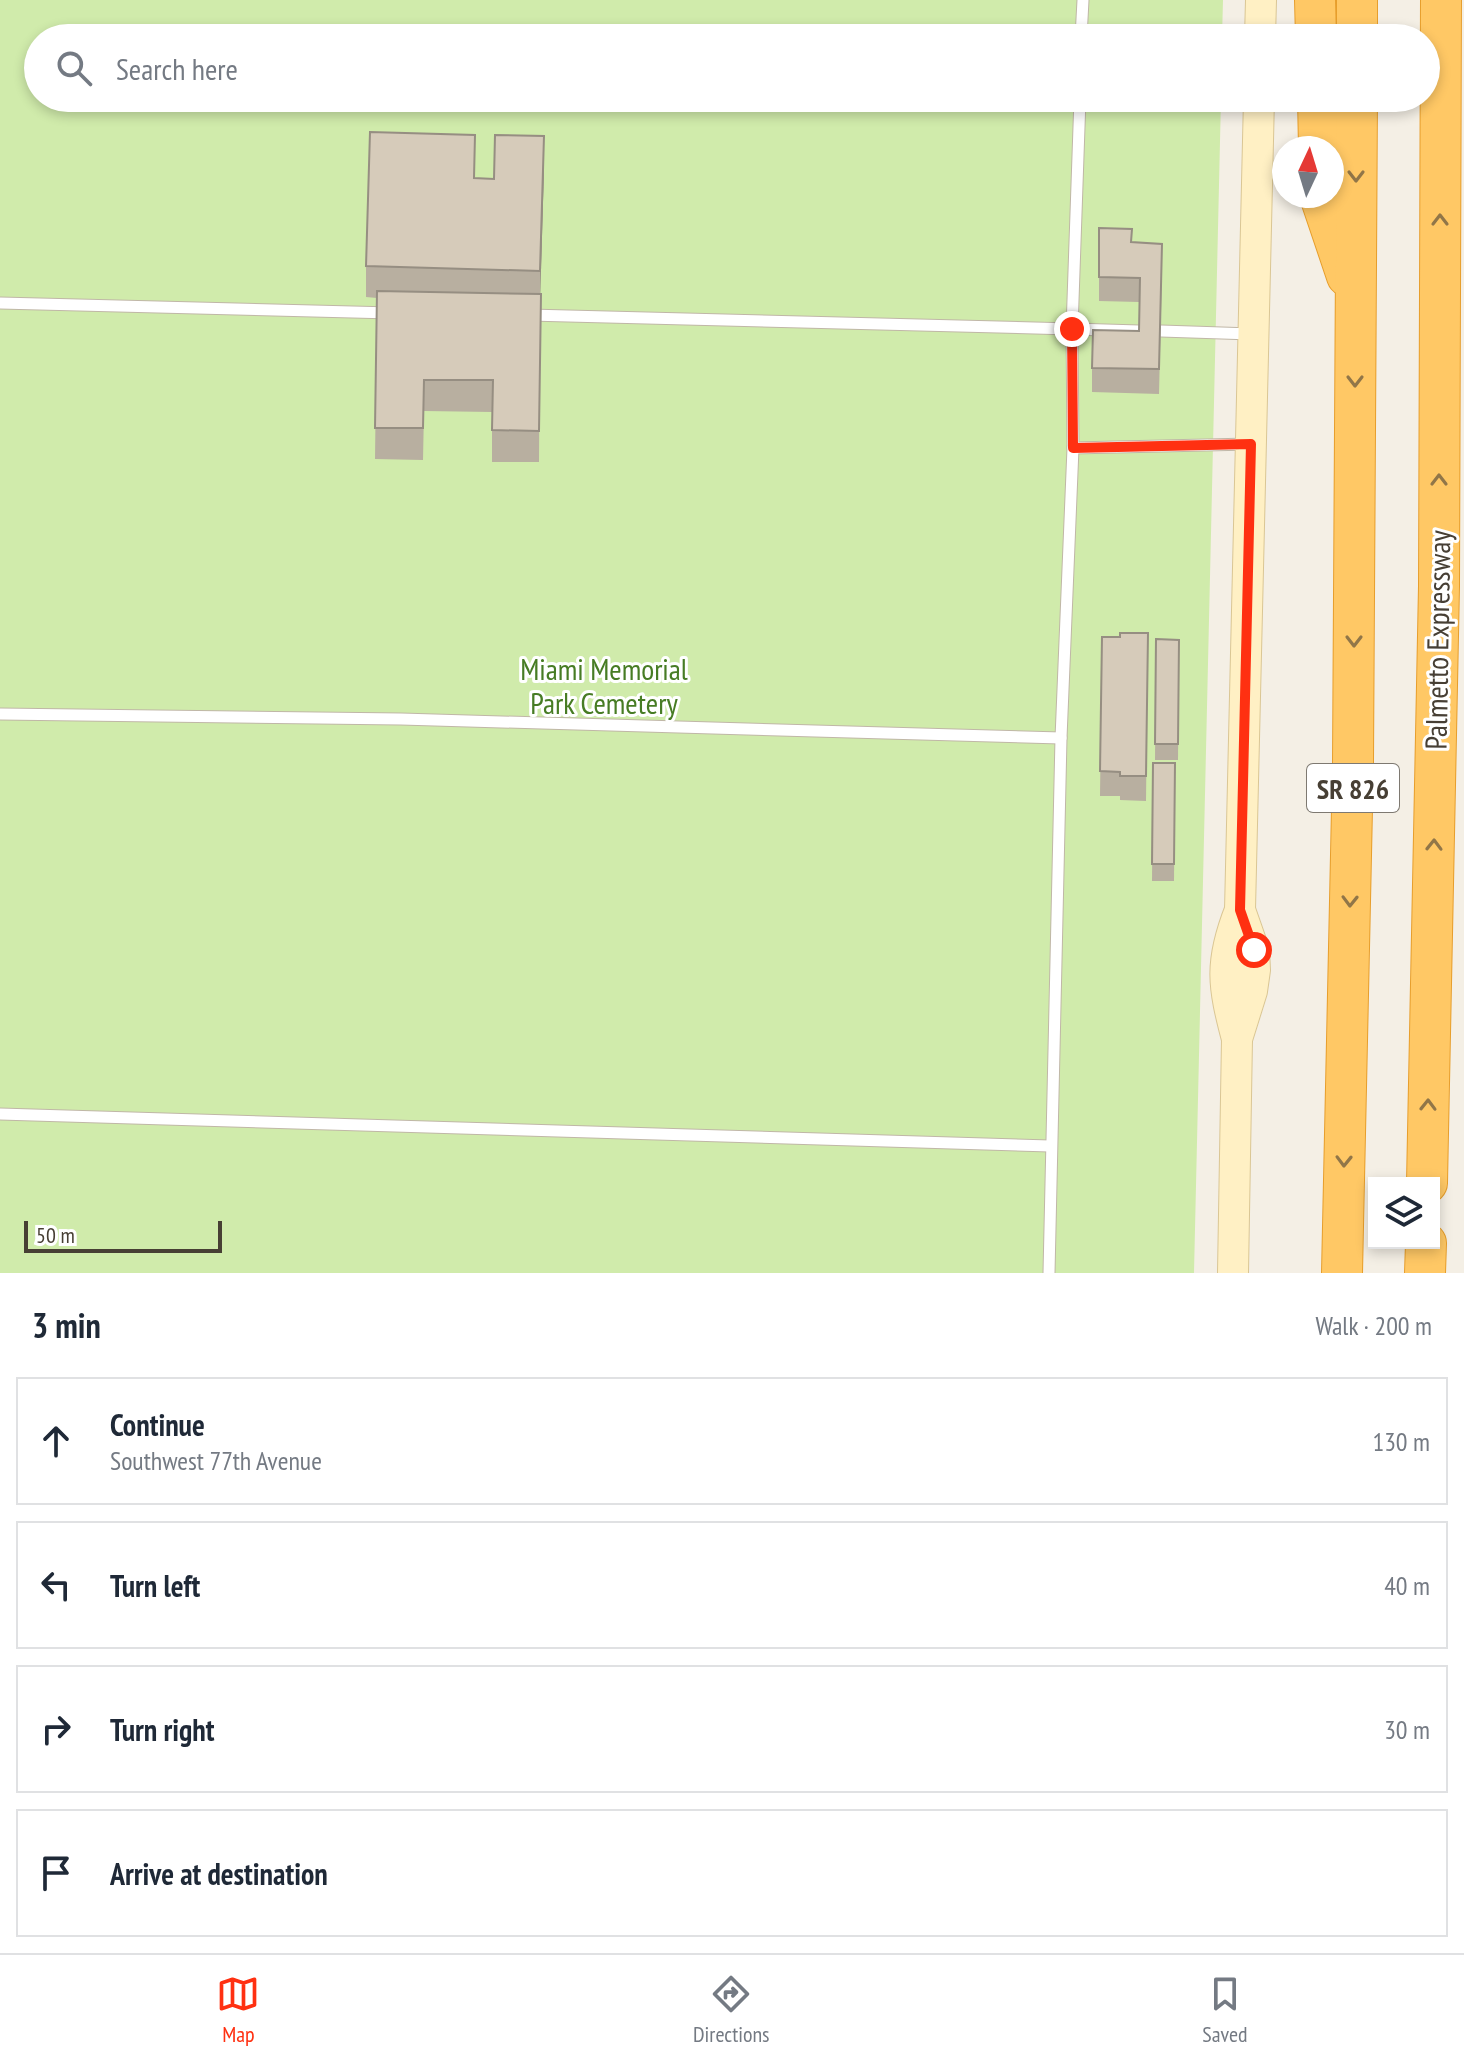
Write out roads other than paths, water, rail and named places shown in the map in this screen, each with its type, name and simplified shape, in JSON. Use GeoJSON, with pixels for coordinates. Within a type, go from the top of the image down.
{"type":"FeatureCollection","features":[{"type":"Feature","properties":{"kind":"highway"},"geometry":{"type":"LineString","coordinates":[[1315,0],[1316,24]]}},
{"type":"Feature","properties":{"kind":"highway"},"geometry":{"type":"LineString","coordinates":[[1357,0],[1357,24]]}},
{"type":"Feature","properties":{"kind":"highway","name":"Palmetto Expressway"},"geometry":{"type":"LineString","coordinates":[[1427,1177],[1439,586],[1441,0]]}},
{"type":"Feature","properties":{"kind":"highway"},"geometry":{"type":"LineString","coordinates":[[1318,112],[1319,136]]}},
{"type":"Feature","properties":{"kind":"highway","name":"SR 826"},"geometry":{"type":"LineString","coordinates":[[1342,1273],[1353,762],[1357,112]]}},
{"type":"Feature","properties":{"kind":"highway"},"geometry":{"type":"LineString","coordinates":[[1324,208],[1356,303]]}},
{"type":"Feature","properties":{"kind":"highway"},"geometry":{"type":"LineString","coordinates":[[1439,586],[1464,529]]}},
{"type":"Feature","properties":{"kind":"highway"},"geometry":{"type":"LineString","coordinates":[[1425,1273],[1426,1249]]}},
{"type":"Feature","properties":{"kind":"street"},"geometry":{"type":"LineString","coordinates":[[1260,24],[1261,0]]}},
{"type":"Feature","properties":{"kind":"street"},"geometry":{"type":"LineString","coordinates":[[1233,1273],[1237,1039],[1255,970],[1254,950],[1240,910],[1259,112]]}},
{"type":"Feature","properties":{"kind":"lane"},"geometry":{"type":"LineString","coordinates":[[1082,24],[1083,0]]}},
{"type":"Feature","properties":{"kind":"lane"},"geometry":{"type":"LineString","coordinates":[[1049,1273],[1080,112]]}},
{"type":"Feature","properties":{"kind":"lane"},"geometry":{"type":"LineString","coordinates":[[0,303],[405,313]]}},
{"type":"Feature","properties":{"kind":"lane"},"geometry":{"type":"LineString","coordinates":[[516,315],[1139,331]]}},
{"type":"Feature","properties":{"kind":"lane"},"geometry":{"type":"LineString","coordinates":[[1161,331],[1253,334]]}},
{"type":"Feature","properties":{"kind":"lane"},"geometry":{"type":"LineString","coordinates":[[1073,448],[1251,444]]}},
{"type":"Feature","properties":{"kind":"lane"},"geometry":{"type":"LineString","coordinates":[[0,714],[401,719],[1061,738]]}},
{"type":"Feature","properties":{"kind":"lane"},"geometry":{"type":"LineString","coordinates":[[0,1114],[1050,1146]]}},
{"type":"Feature","properties":{"kind":"park label","name":"Miami Memorial Park Cemetery"},"geometry":{"type":"Point","coordinates":[604,685]}}]}
